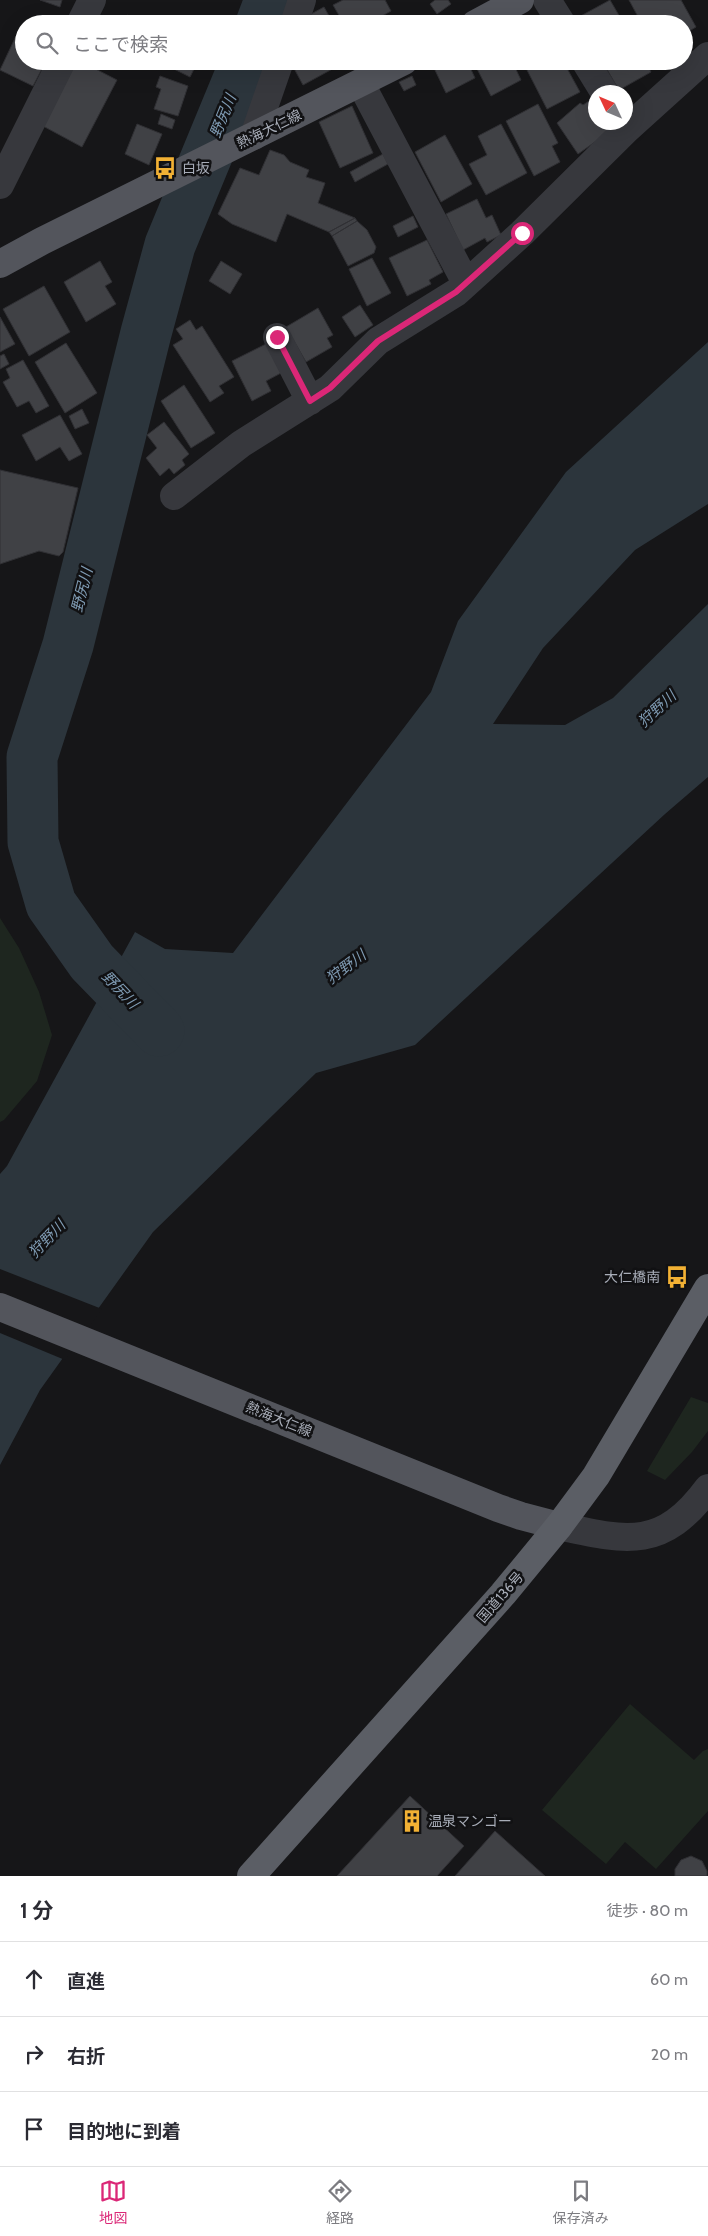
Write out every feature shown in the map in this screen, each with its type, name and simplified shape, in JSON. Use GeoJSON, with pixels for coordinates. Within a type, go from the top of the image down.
{"type":"FeatureCollection","features":[{"type":"Feature","properties":{"kind":"highway","name":"国道136号"},"geometry":{"type":"LineString","coordinates":[[251,1876],[503,1594],[559,1526],[596,1476],[708,1288]]}},
{"type":"Feature","properties":{"kind":"main road"},"geometry":{"type":"LineString","coordinates":[[492,15],[520,0]]}},
{"type":"Feature","properties":{"kind":"main road","name":"熱海大仁線"},"geometry":{"type":"LineString","coordinates":[[0,264],[42,241],[387,70]]}},
{"type":"Feature","properties":{"kind":"main road","name":"熱海大仁線"},"geometry":{"type":"LineString","coordinates":[[0,1306],[498,1508],[559,1526]]}},
{"type":"Feature","properties":{"kind":"street"},"geometry":{"type":"LineString","coordinates":[[84,15],[92,0]]}},
{"type":"Feature","properties":{"kind":"street"},"geometry":{"type":"LineString","coordinates":[[547,0],[556,15]]}},
{"type":"Feature","properties":{"kind":"street"},"geometry":{"type":"LineString","coordinates":[[693,69],[708,56]]}},
{"type":"Feature","properties":{"kind":"street"},"geometry":{"type":"LineString","coordinates":[[0,185],[58,70]]}},
{"type":"Feature","properties":{"kind":"street"},"geometry":{"type":"LineString","coordinates":[[247,140],[276,70]]}},
{"type":"Feature","properties":{"kind":"street"},"geometry":{"type":"LineString","coordinates":[[591,70],[600,85]]}},
{"type":"Feature","properties":{"kind":"street"},"geometry":{"type":"LineString","coordinates":[[633,119],[691,70]]}},
{"type":"Feature","properties":{"kind":"street"},"geometry":{"type":"LineString","coordinates":[[361,84],[466,283]]}},
{"type":"Feature","properties":{"kind":"street"},"geometry":{"type":"LineString","coordinates":[[174,496],[241,444],[330,388],[378,341],[456,292],[522,233],[621,130]]}},
{"type":"Feature","properties":{"kind":"street"},"geometry":{"type":"LineString","coordinates":[[277,337],[310,401]]}},
{"type":"Feature","properties":{"kind":"street"},"geometry":{"type":"LineString","coordinates":[[559,1526],[603,1536],[636,1538],[660,1532],[681,1518],[708,1488]]}},
{"type":"Feature","properties":{"kind":"shaded area"},"geometry":{"type":"Polygon","coordinates":[[[0,918],[19,948],[39,992],[52,1035],[37,1081],[4,1120],[0,1122],[0,918]]]}},
{"type":"Feature","properties":{"kind":"shaded area"},"geometry":{"type":"Polygon","coordinates":[[[691,1397],[708,1403],[708,1431],[692,1452],[665,1480],[647,1471],[691,1397]]]}},
{"type":"Feature","properties":{"kind":"shaded area"},"geometry":{"type":"Polygon","coordinates":[[[630,1704],[694,1760],[703,1751],[708,1749],[708,1811],[656,1869],[625,1842],[606,1864],[542,1810],[630,1704]]]}},
{"type":"Feature","properties":{"kind":"water","name":"狩野川"},"geometry":{"type":"Polygon","coordinates":[[[708,342],[708,504],[635,550],[543,648],[493,724],[565,725],[613,698],[708,604],[708,777],[665,814],[415,1045],[316,1073],[153,1232],[40,1390],[0,1465],[0,1174],[7,1166],[135,932],[165,949],[233,953],[431,692],[458,621],[566,472],[708,342]]]}},
{"type":"Feature","properties":{"kind":"pier"},"geometry":{"type":"Polygon","coordinates":[[[0,1269],[102,1309],[65,1360],[0,1333],[0,1269]]]}},
{"type":"Feature","properties":{"kind":"building"},"geometry":{"type":"Polygon","coordinates":[[[40,0],[62,0],[60,7],[40,0]]]}},
{"type":"Feature","properties":{"kind":"building"},"geometry":{"type":"Polygon","coordinates":[[[343,0],[385,0],[391,11],[384,15],[339,15],[333,5],[343,0]]]}},
{"type":"Feature","properties":{"kind":"building"},"geometry":{"type":"Polygon","coordinates":[[[435,0],[448,0],[451,4],[437,14],[430,4],[435,0]]]}},
{"type":"Feature","properties":{"kind":"building"},"geometry":{"type":"Polygon","coordinates":[[[610,0],[619,15],[582,15],[610,0]]]}},
{"type":"Feature","properties":{"kind":"building"},"geometry":{"type":"Polygon","coordinates":[[[629,0],[681,0],[689,15],[637,15],[629,0]]]}},
{"type":"Feature","properties":{"kind":"building"},"geometry":{"type":"Polygon","coordinates":[[[324,7],[328,15],[309,15],[324,7]]]}},
{"type":"Feature","properties":{"kind":"building"},"geometry":{"type":"Polygon","coordinates":[[[15,38],[15,70],[41,70],[33,86],[0,70],[15,38]]]}},
{"type":"Feature","properties":{"kind":"building"},"geometry":{"type":"Polygon","coordinates":[[[71,70],[98,70],[117,80],[82,147],[43,126],[71,70]]]}},
{"type":"Feature","properties":{"kind":"building"},"geometry":{"type":"Polygon","coordinates":[[[176,70],[194,70],[190,77],[176,70]]]}},
{"type":"Feature","properties":{"kind":"building"},"geometry":{"type":"Polygon","coordinates":[[[295,70],[330,70],[303,85],[295,70]]]}},
{"type":"Feature","properties":{"kind":"building"},"geometry":{"type":"Polygon","coordinates":[[[435,70],[471,70],[475,78],[446,93],[435,70]]]}},
{"type":"Feature","properties":{"kind":"building"},"geometry":{"type":"Polygon","coordinates":[[[478,70],[516,70],[521,80],[491,96],[478,70]]]}},
{"type":"Feature","properties":{"kind":"building"},"geometry":{"type":"Polygon","coordinates":[[[527,70],[568,70],[580,92],[547,109],[527,70]]]}},
{"type":"Feature","properties":{"kind":"building"},"geometry":{"type":"Polygon","coordinates":[[[607,70],[650,70],[651,72],[628,85],[616,85],[607,70]]]}},
{"type":"Feature","properties":{"kind":"building"},"geometry":{"type":"Polygon","coordinates":[[[160,76],[188,86],[178,116],[154,109],[161,89],[156,87],[160,76]]]}},
{"type":"Feature","properties":{"kind":"building"},"geometry":{"type":"Polygon","coordinates":[[[412,76],[416,85],[404,91],[399,82],[412,76]]]}},
{"type":"Feature","properties":{"kind":"building"},"geometry":{"type":"Polygon","coordinates":[[[588,102],[588,130],[612,130],[578,154],[557,123],[580,103],[583,105],[588,102]]]}},
{"type":"Feature","properties":{"kind":"building"},"geometry":{"type":"Polygon","coordinates":[[[538,104],[558,143],[552,146],[560,162],[534,176],[506,121],[538,104]]]}},
{"type":"Feature","properties":{"kind":"building"},"geometry":{"type":"Polygon","coordinates":[[[352,106],[373,153],[340,168],[319,122],[352,106]]]}},
{"type":"Feature","properties":{"kind":"building"},"geometry":{"type":"Polygon","coordinates":[[[161,114],[175,120],[172,129],[158,124],[161,114]]]}},
{"type":"Feature","properties":{"kind":"building"},"geometry":{"type":"Polygon","coordinates":[[[137,124],[162,134],[149,165],[125,154],[137,124]]]}},
{"type":"Feature","properties":{"kind":"building"},"geometry":{"type":"Polygon","coordinates":[[[501,124],[527,173],[486,195],[469,164],[487,155],[478,136],[501,124]]]}},
{"type":"Feature","properties":{"kind":"building"},"geometry":{"type":"Polygon","coordinates":[[[445,135],[472,184],[441,202],[415,152],[445,135]]]}},
{"type":"Feature","properties":{"kind":"building"},"geometry":{"type":"Polygon","coordinates":[[[270,150],[284,155],[290,162],[309,170],[306,177],[325,183],[318,203],[355,218],[329,232],[287,214],[276,242],[232,224],[218,214],[240,168],[259,175],[270,150]]]}},
{"type":"Feature","properties":{"kind":"building"},"geometry":{"type":"Polygon","coordinates":[[[383,154],[388,164],[355,182],[350,172],[383,154]]]}},
{"type":"Feature","properties":{"kind":"building"},"geometry":{"type":"Polygon","coordinates":[[[477,199],[486,218],[492,215],[501,235],[487,242],[485,238],[463,250],[446,214],[477,199]]]}},
{"type":"Feature","properties":{"kind":"building"},"geometry":{"type":"Polygon","coordinates":[[[413,216],[418,227],[398,237],[393,226],[413,216]]]}},
{"type":"Feature","properties":{"kind":"building"},"geometry":{"type":"Polygon","coordinates":[[[355,218],[357,221],[332,236],[329,232],[355,218]]]}},
{"type":"Feature","properties":{"kind":"building"},"geometry":{"type":"Polygon","coordinates":[[[357,221],[367,230],[376,247],[374,253],[348,266],[332,236],[357,221]]]}},
{"type":"Feature","properties":{"kind":"building"},"geometry":{"type":"Polygon","coordinates":[[[427,240],[443,272],[429,280],[431,284],[407,296],[389,258],[427,240]]]}},
{"type":"Feature","properties":{"kind":"building"},"geometry":{"type":"Polygon","coordinates":[[[372,258],[391,293],[367,306],[349,269],[372,258]]]}},
{"type":"Feature","properties":{"kind":"building"},"geometry":{"type":"Polygon","coordinates":[[[100,261],[112,282],[105,286],[116,304],[86,322],[64,282],[100,261]]]}},
{"type":"Feature","properties":{"kind":"building"},"geometry":{"type":"Polygon","coordinates":[[[221,261],[242,274],[230,294],[209,281],[221,261]]]}},
{"type":"Feature","properties":{"kind":"building"},"geometry":{"type":"Polygon","coordinates":[[[44,286],[70,332],[29,356],[3,309],[44,286]]]}},
{"type":"Feature","properties":{"kind":"building"},"geometry":{"type":"Polygon","coordinates":[[[360,305],[373,325],[355,337],[342,317],[360,305]]]}},
{"type":"Feature","properties":{"kind":"building"},"geometry":{"type":"Polygon","coordinates":[[[318,308],[333,335],[327,338],[332,347],[306,362],[286,327],[318,308]]]}},
{"type":"Feature","properties":{"kind":"building"},"geometry":{"type":"Polygon","coordinates":[[[0,317],[15,344],[0,352],[0,317]]]}},
{"type":"Feature","properties":{"kind":"building"},"geometry":{"type":"Polygon","coordinates":[[[190,320],[196,330],[202,326],[234,377],[219,386],[224,393],[210,402],[173,345],[183,339],[176,329],[190,320]]]}},
{"type":"Feature","properties":{"kind":"building"},"geometry":{"type":"Polygon","coordinates":[[[66,343],[97,393],[65,413],[35,362],[66,343]]]}},
{"type":"Feature","properties":{"kind":"building"},"geometry":{"type":"Polygon","coordinates":[[[266,344],[281,373],[266,381],[271,391],[252,401],[232,361],[266,344]]]}},
{"type":"Feature","properties":{"kind":"building"},"geometry":{"type":"Polygon","coordinates":[[[4,354],[9,364],[0,369],[0,356],[4,354]]]}},
{"type":"Feature","properties":{"kind":"building"},"geometry":{"type":"Polygon","coordinates":[[[23,360],[49,406],[36,413],[29,401],[17,407],[3,382],[10,378],[6,369],[23,360]]]}},
{"type":"Feature","properties":{"kind":"building"},"geometry":{"type":"Polygon","coordinates":[[[184,385],[215,433],[191,448],[161,401],[184,385]]]}},
{"type":"Feature","properties":{"kind":"building"},"geometry":{"type":"Polygon","coordinates":[[[82,409],[89,423],[75,429],[69,416],[82,409]]]}},
{"type":"Feature","properties":{"kind":"building"},"geometry":{"type":"Polygon","coordinates":[[[60,415],[82,454],[69,461],[60,447],[36,461],[22,435],[60,415]]]}},
{"type":"Feature","properties":{"kind":"building"},"geometry":{"type":"Polygon","coordinates":[[[164,422],[189,454],[182,460],[185,465],[174,474],[169,468],[160,476],[146,458],[157,448],[147,435],[164,422]]]}},
{"type":"Feature","properties":{"kind":"building"},"geometry":{"type":"Polygon","coordinates":[[[0,470],[78,488],[63,552],[59,556],[39,551],[0,564],[0,470]]]}},
{"type":"Feature","properties":{"kind":"building","name":"温泉マンゴー"},"geometry":{"type":"Polygon","coordinates":[[[410,1796],[464,1846],[437,1876],[337,1876],[410,1796]]]}},
{"type":"Feature","properties":{"kind":"building"},"geometry":{"type":"Polygon","coordinates":[[[495,1831],[545,1876],[455,1876],[495,1831]]]}},
{"type":"Feature","properties":{"kind":"building"},"geometry":{"type":"Polygon","coordinates":[[[691,1856],[702,1861],[707,1871],[707,1876],[675,1876],[675,1869],[681,1860],[691,1856]]]}},
{"type":"Feature","properties":{"kind":"waterway","name":"野尻川"},"geometry":{"type":"LineString","coordinates":[[264,15],[270,0]]}},
{"type":"Feature","properties":{"kind":"waterway","name":"野尻川"},"geometry":{"type":"LineString","coordinates":[[159,1031],[92,962],[51,904],[33,842],[32,757],[68,645],[146,333],[170,245],[242,70]]}},
{"type":"Feature","properties":{"kind":"place","name":"白坂"},"geometry":{"type":"Point","coordinates":[165,168]}},
{"type":"Feature","properties":{"kind":"place","name":"大仁橋南"},"geometry":{"type":"Point","coordinates":[677,1277]}},
{"type":"Feature","properties":{"kind":"place","name":"温泉マンゴー"},"geometry":{"type":"Point","coordinates":[412,1821]}},
{"type":"Feature","properties":{"kind":"route"},"geometry":{"type":"LineString","coordinates":[[277,337],[310,401],[330,388],[378,341],[456,292],[522,233]]}}]}
